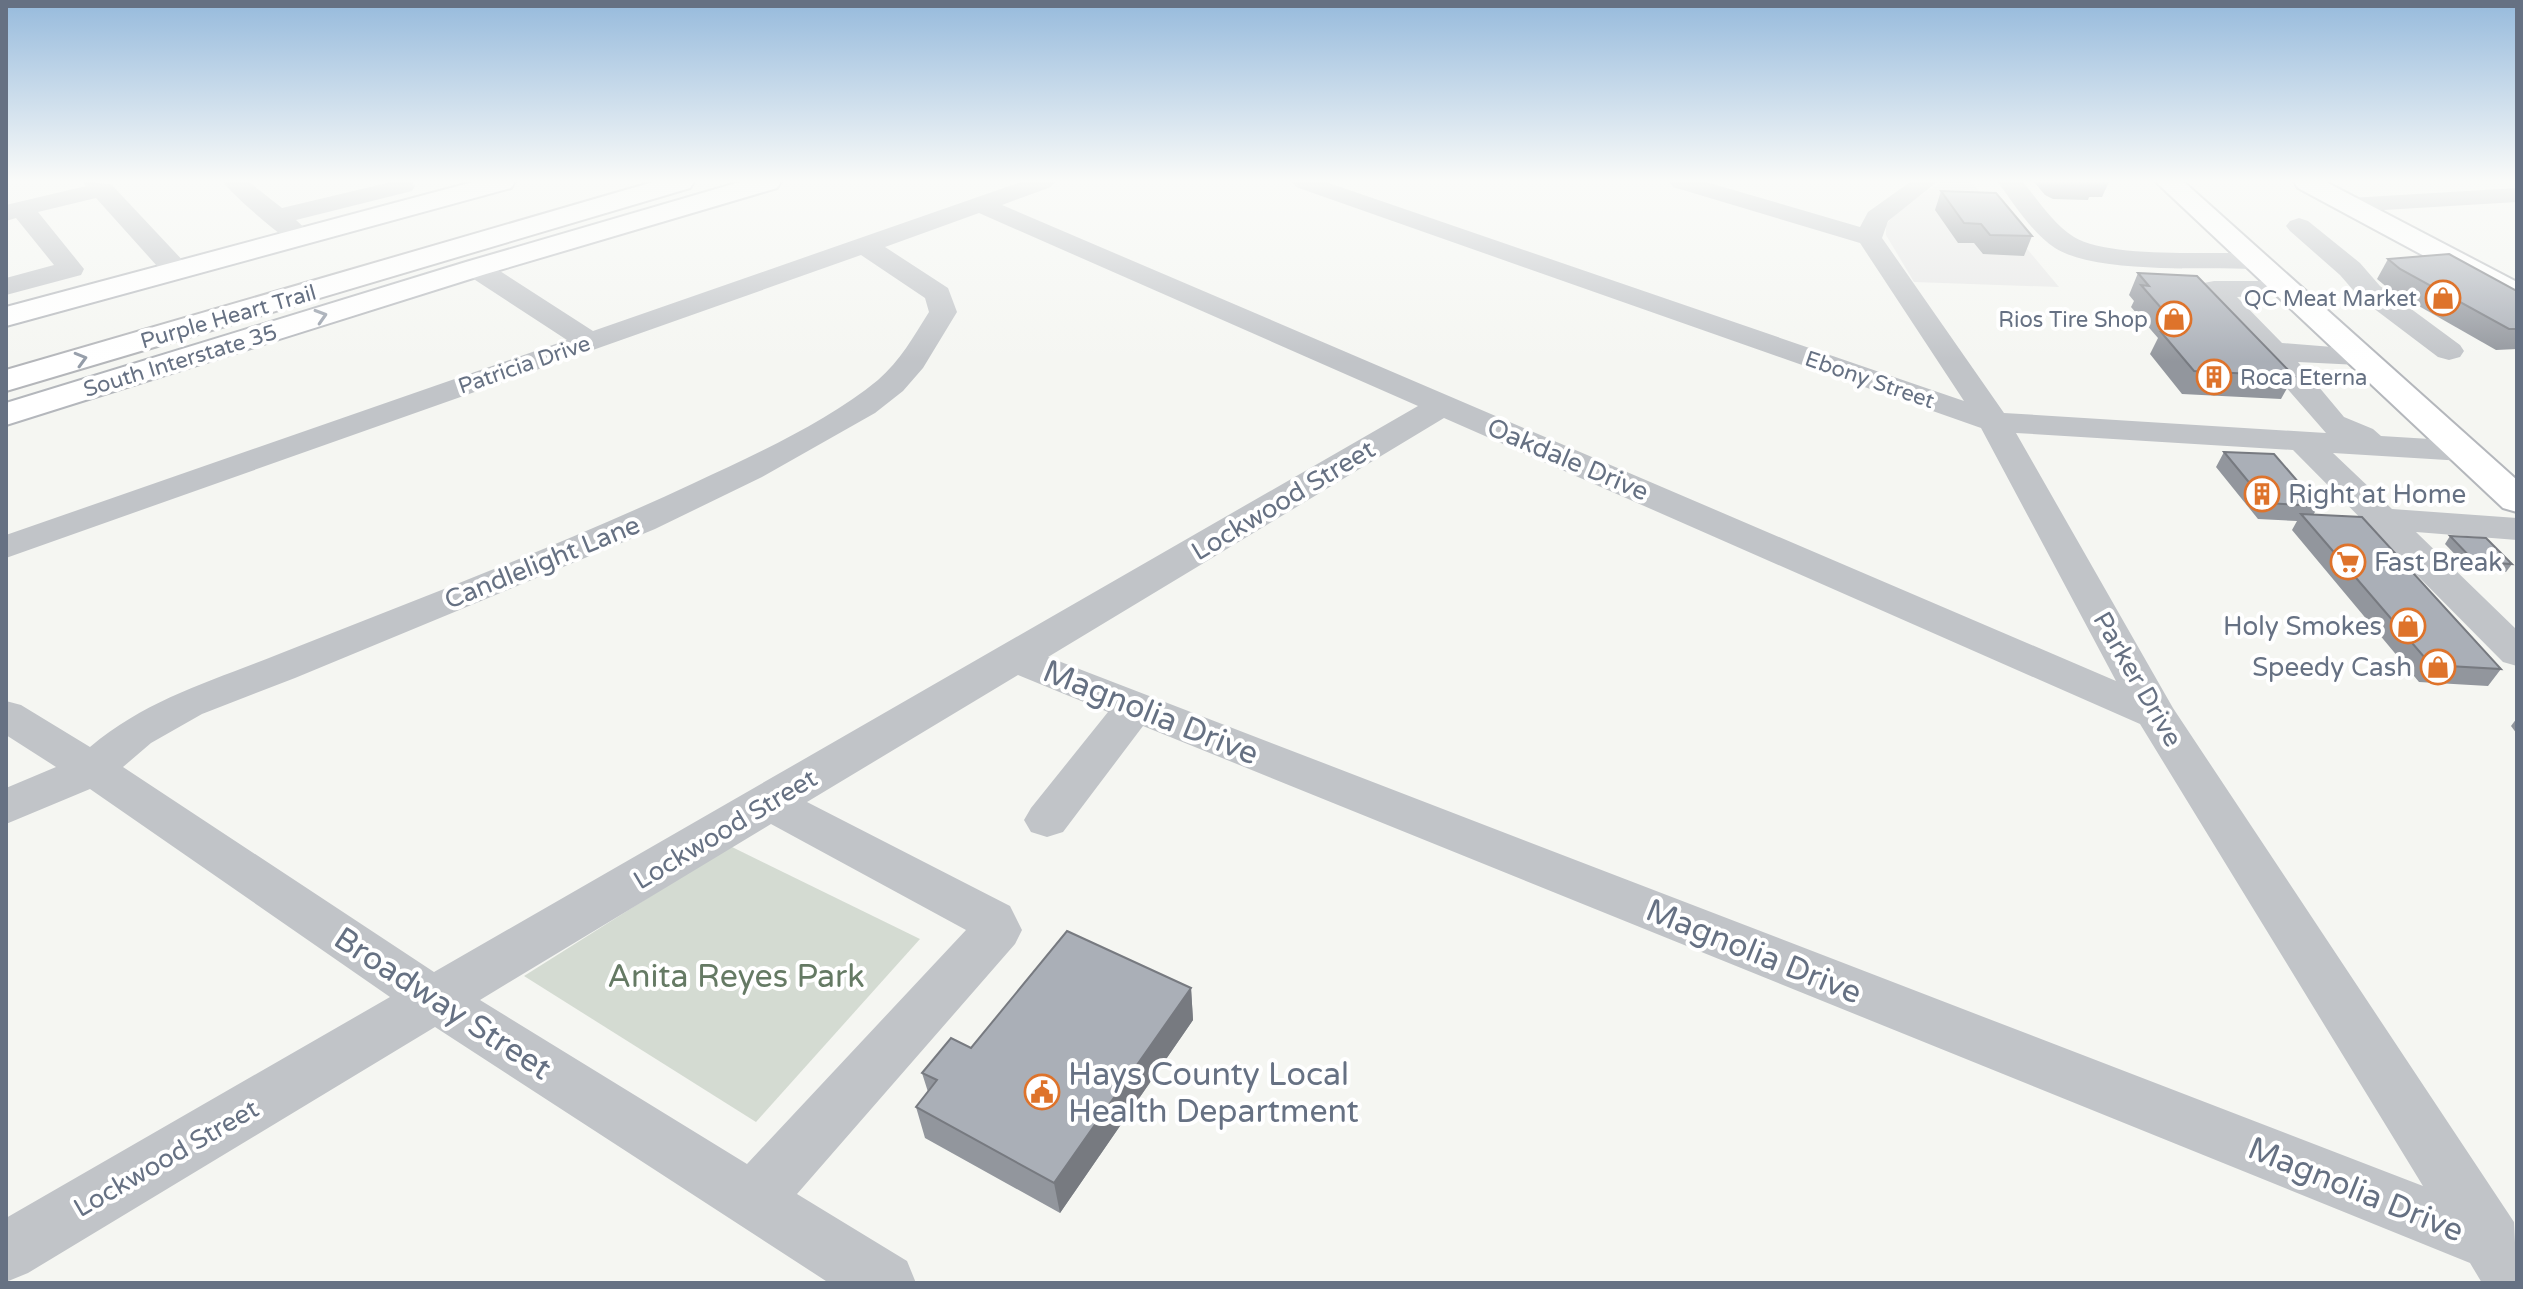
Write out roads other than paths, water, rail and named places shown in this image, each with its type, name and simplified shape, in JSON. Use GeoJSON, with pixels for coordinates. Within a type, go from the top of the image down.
{"type":"FeatureCollection","features":[{"type":"Feature","properties":{"kind":"main road"},"geometry":{"type":"LineString","coordinates":[[10,310],[278,242]]}},
{"type":"Feature","properties":{"kind":"main road","name":"Purple Heart Trail"},"geometry":{"type":"LineString","coordinates":[[159,307],[388,242]]}},
{"type":"Feature","properties":{"kind":"main road","name":"Purple Heart Trail"},"geometry":{"type":"LineString","coordinates":[[6,381],[477,242]]}},
{"type":"Feature","properties":{"kind":"main road","name":"South Interstate 35"},"geometry":{"type":"LineString","coordinates":[[6,414],[564,242]]}},
{"type":"Feature","properties":{"kind":"main road"},"geometry":{"type":"LineString","coordinates":[[2234,242],[2517,500]]}},
{"type":"Feature","properties":{"kind":"main road"},"geometry":{"type":"LineString","coordinates":[[2420,242],[2517,294]]}},
{"type":"Feature","properties":{"kind":"street"},"geometry":{"type":"LineString","coordinates":[[6,287],[71,269],[45,242]]}},
{"type":"Feature","properties":{"kind":"street"},"geometry":{"type":"LineString","coordinates":[[150,242],[176,270]]}},
{"type":"Feature","properties":{"kind":"street","name":"Patricia Drive"},"geometry":{"type":"LineString","coordinates":[[6,547],[869,242]]}},
{"type":"Feature","properties":{"kind":"street","name":"Oakdale Drive"},"geometry":{"type":"LineString","coordinates":[[1067,242],[2155,714]]}},
{"type":"Feature","properties":{"kind":"street","name":"Ebony Street"},"geometry":{"type":"LineString","coordinates":[[1477,242],[1994,422],[2212,436],[2201,420],[2205,416],[2318,433]]}},
{"type":"Feature","properties":{"kind":"street","name":"Parker Drive"},"geometry":{"type":"LineString","coordinates":[[1872,242],[1994,422],[2155,714],[2505,1263]]}},
{"type":"Feature","properties":{"kind":"street"},"geometry":{"type":"LineString","coordinates":[[2064,242],[2116,255],[2269,274],[2380,267]]}},
{"type":"Feature","properties":{"kind":"street"},"geometry":{"type":"LineString","coordinates":[[2318,242],[2350,269],[2370,292],[2449,351]]}},
{"type":"Feature","properties":{"kind":"street","name":"Candlelight Lane"},"geometry":{"type":"LineString","coordinates":[[6,807],[93,769],[136,732],[187,704],[281,669],[642,521],[750,470],[864,406],[912,362],[943,312],[938,294],[863,244]]}},
{"type":"Feature","properties":{"kind":"street"},"geometry":{"type":"LineString","coordinates":[[2411,265],[2458,262]]}},
{"type":"Feature","properties":{"kind":"street"},"geometry":{"type":"LineString","coordinates":[[476,268],[589,341]]}},
{"type":"Feature","properties":{"kind":"street"},"geometry":{"type":"LineString","coordinates":[[2269,274],[2214,289],[2274,352],[2318,433],[2381,519],[2517,653]]}},
{"type":"Feature","properties":{"kind":"street"},"geometry":{"type":"LineString","coordinates":[[2274,352],[2359,356]]}},
{"type":"Feature","properties":{"kind":"street","name":"Lockwood Street"},"geometry":{"type":"LineString","coordinates":[[6,1252],[1443,405]]}},
{"type":"Feature","properties":{"kind":"street"},"geometry":{"type":"LineString","coordinates":[[2318,433],[2372,446],[2463,451]]}},
{"type":"Feature","properties":{"kind":"street"},"geometry":{"type":"LineString","coordinates":[[2381,519],[2517,529]]}},
{"type":"Feature","properties":{"kind":"street"},"geometry":{"type":"LineString","coordinates":[[2466,602],[2517,607]]}},
{"type":"Feature","properties":{"kind":"street","name":"Magnolia Drive"},"geometry":{"type":"LineString","coordinates":[[1015,659],[2505,1263]]}},
{"type":"Feature","properties":{"kind":"street"},"geometry":{"type":"LineString","coordinates":[[1047,820],[1135,706]]}},
{"type":"Feature","properties":{"kind":"street","name":"Broadway Street"},"geometry":{"type":"LineString","coordinates":[[6,715],[93,769],[435,1000],[885,1283]]}},
{"type":"Feature","properties":{"kind":"street"},"geometry":{"type":"LineString","coordinates":[[753,1200],[997,930],[992,920],[769,803]]}},
{"type":"Feature","properties":{"kind":"place","name":"QC Meat Market"},"geometry":{"type":"Point","coordinates":[2443,298]}},
{"type":"Feature","properties":{"kind":"place","name":"Rios Tire Shop"},"geometry":{"type":"Point","coordinates":[2174,319]}},
{"type":"Feature","properties":{"kind":"place","name":"Roca Eterna"},"geometry":{"type":"Point","coordinates":[2214,377]}},
{"type":"Feature","properties":{"kind":"place","name":"Right at Home"},"geometry":{"type":"Point","coordinates":[2262,494]}},
{"type":"Feature","properties":{"kind":"place","name":"Fast Break"},"geometry":{"type":"Point","coordinates":[2348,562]}},
{"type":"Feature","properties":{"kind":"place","name":"Holy Smokes"},"geometry":{"type":"Point","coordinates":[2408,626]}},
{"type":"Feature","properties":{"kind":"place","name":"Speedy Cash"},"geometry":{"type":"Point","coordinates":[2438,667]}},
{"type":"Feature","properties":{"kind":"place","name":"Hays County Local Health Department"},"geometry":{"type":"Point","coordinates":[1042,1092]}},
{"type":"Feature","properties":{"kind":"park label","name":"Anita Reyes Park"},"geometry":{"type":"Point","coordinates":[736,976]}}]}
